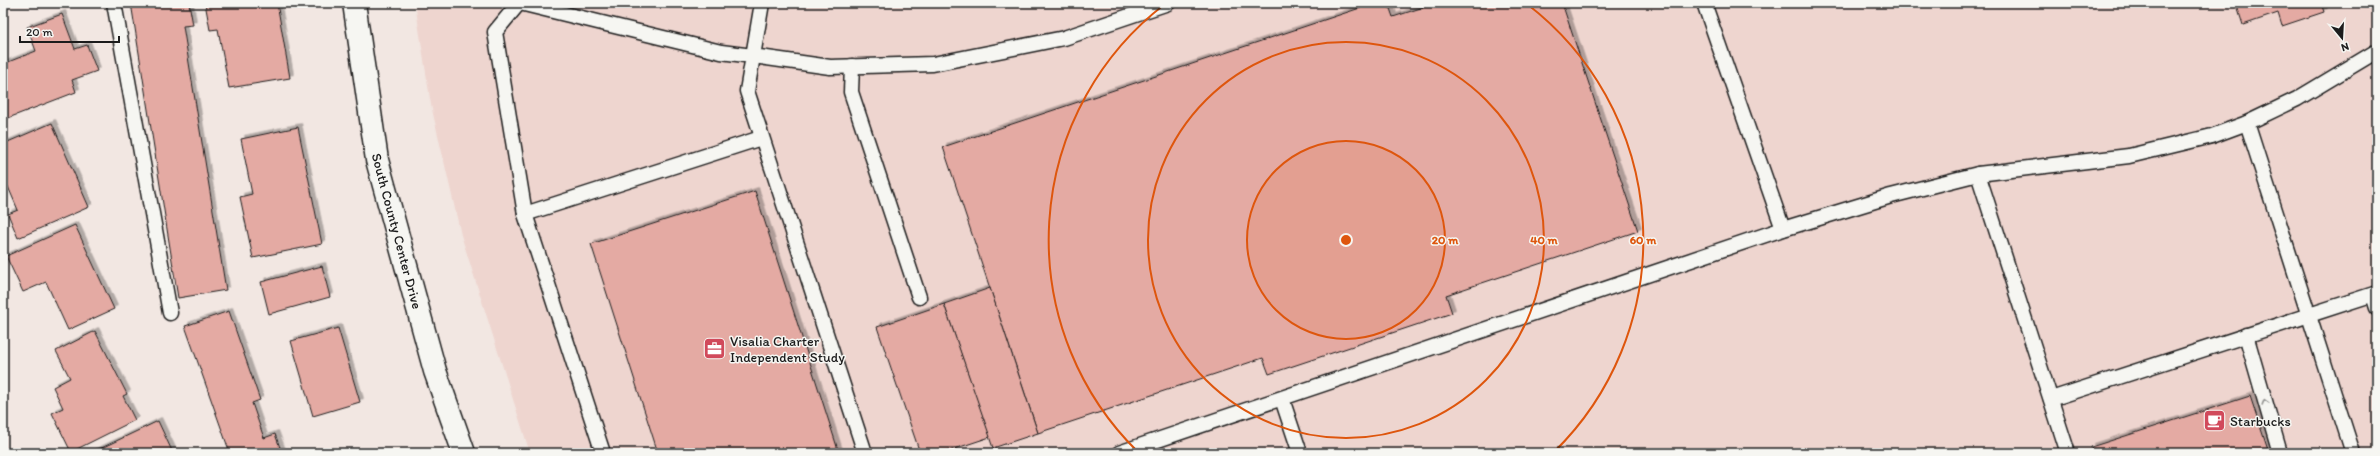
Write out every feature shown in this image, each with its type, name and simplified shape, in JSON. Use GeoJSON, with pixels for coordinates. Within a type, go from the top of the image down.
{"type":"FeatureCollection","features":[{"type":"Feature","properties":{"kind":"street","name":"South County Center Drive"},"geometry":{"type":"LineString","coordinates":[[354,3],[377,160],[435,371],[464,453]]}},
{"type":"Feature","properties":{"kind":"lane"},"geometry":{"type":"LineString","coordinates":[[114,3],[170,313]]}},
{"type":"Feature","properties":{"kind":"lane"},"geometry":{"type":"LineString","coordinates":[[603,453],[525,214],[495,32],[519,3],[721,52],[830,67],[933,64],[1064,38],[1168,3]]}},
{"type":"Feature","properties":{"kind":"lane"},"geometry":{"type":"LineString","coordinates":[[762,3],[747,91],[761,138],[866,453]]}},
{"type":"Feature","properties":{"kind":"lane"},"geometry":{"type":"LineString","coordinates":[[1704,3],[1783,229]]}},
{"type":"Feature","properties":{"kind":"lane"},"geometry":{"type":"LineString","coordinates":[[1119,453],[1282,400],[1783,229],[1891,196],[1978,174],[2129,156],[2212,136],[2247,123],[2297,99],[2377,51]]}},
{"type":"Feature","properties":{"kind":"lane"},"geometry":{"type":"LineString","coordinates":[[852,66],[851,92],[920,297]]}},
{"type":"Feature","properties":{"kind":"lane"},"geometry":{"type":"LineString","coordinates":[[2247,123],[2353,453]]}},
{"type":"Feature","properties":{"kind":"lane"},"geometry":{"type":"LineString","coordinates":[[525,214],[761,138]]}},
{"type":"Feature","properties":{"kind":"lane"},"geometry":{"type":"LineString","coordinates":[[1978,174],[2068,453]]}},
{"type":"Feature","properties":{"kind":"lane"},"geometry":{"type":"LineString","coordinates":[[2051,399],[2308,315],[2376,299]]}},
{"type":"Feature","properties":{"kind":"lane"},"geometry":{"type":"LineString","coordinates":[[2246,335],[2280,453]]}},
{"type":"Feature","properties":{"kind":"lane"},"geometry":{"type":"LineString","coordinates":[[1282,400],[1300,453]]}},
{"type":"Feature","properties":{"kind":"shaded area"},"geometry":{"type":"Polygon","coordinates":[[[415,3],[2377,3],[2377,453],[530,453],[461,235],[431,105],[415,3]]]}},
{"type":"Feature","properties":{"kind":"building"},"geometry":{"type":"Polygon","coordinates":[[[131,3],[189,3],[193,25],[183,26],[226,290],[178,298],[131,3]]]}},
{"type":"Feature","properties":{"kind":"building"},"geometry":{"type":"Polygon","coordinates":[[[205,3],[277,3],[290,78],[229,88],[218,29],[210,30],[205,3]]]}},
{"type":"Feature","properties":{"kind":"building"},"geometry":{"type":"Polygon","coordinates":[[[1375,3],[1388,3],[1393,17],[1436,3],[1562,3],[1638,231],[1446,295],[1452,313],[1269,374],[1263,358],[1038,433],[943,147],[1375,3]]]}},
{"type":"Feature","properties":{"kind":"building"},"geometry":{"type":"Polygon","coordinates":[[[2236,3],[2321,3],[2324,12],[2282,26],[2278,13],[2243,25],[2236,3]]]}},
{"type":"Feature","properties":{"kind":"building"},"geometry":{"type":"Polygon","coordinates":[[[62,14],[75,49],[87,45],[97,71],[72,80],[76,92],[3,120],[3,64],[36,51],[27,27],[62,14]]]}},
{"type":"Feature","properties":{"kind":"building"},"geometry":{"type":"Polygon","coordinates":[[[52,123],[89,207],[18,238],[8,214],[18,210],[3,175],[3,144],[52,123]]]}},
{"type":"Feature","properties":{"kind":"building"},"geometry":{"type":"Polygon","coordinates":[[[298,127],[322,244],[253,258],[240,197],[252,194],[241,139],[298,127]]]}},
{"type":"Feature","properties":{"kind":"building","name":"Visalia Charter Independent Study"},"geometry":{"type":"Polygon","coordinates":[[[755,191],[839,453],[658,453],[591,244],[755,191]]]}},
{"type":"Feature","properties":{"kind":"building"},"geometry":{"type":"Polygon","coordinates":[[[75,225],[114,309],[68,330],[46,282],[23,292],[6,256],[75,225]]]}},
{"type":"Feature","properties":{"kind":"building"},"geometry":{"type":"Polygon","coordinates":[[[322,266],[330,297],[269,314],[261,282],[322,266]]]}},
{"type":"Feature","properties":{"kind":"building"},"geometry":{"type":"Polygon","coordinates":[[[990,288],[1038,433],[993,448],[944,304],[990,288]]]}},
{"type":"Feature","properties":{"kind":"building"},"geometry":{"type":"Polygon","coordinates":[[[944,304],[990,437],[942,453],[920,453],[877,327],[944,304]]]}},
{"type":"Feature","properties":{"kind":"building"},"geometry":{"type":"Polygon","coordinates":[[[229,311],[260,400],[252,403],[264,438],[275,434],[282,453],[230,453],[185,326],[229,311]]]}},
{"type":"Feature","properties":{"kind":"building"},"geometry":{"type":"Polygon","coordinates":[[[338,328],[360,402],[313,416],[291,341],[338,328]]]}},
{"type":"Feature","properties":{"kind":"building"},"geometry":{"type":"Polygon","coordinates":[[[95,331],[127,394],[123,396],[135,420],[71,452],[52,413],[63,408],[53,387],[70,378],[56,351],[95,331]]]}},
{"type":"Feature","properties":{"kind":"building","name":"Starbucks"},"geometry":{"type":"Polygon","coordinates":[[[2250,396],[2269,453],[2092,453],[2091,447],[2250,396]]]}},
{"type":"Feature","properties":{"kind":"building"},"geometry":{"type":"Polygon","coordinates":[[[158,421],[173,453],[91,453],[158,421]]]}},
{"type":"Feature","properties":{"kind":"place","name":"Visalia Charter Independent Study"},"geometry":{"type":"Point","coordinates":[715,349]}},
{"type":"Feature","properties":{"kind":"place","name":"Starbucks"},"geometry":{"type":"Point","coordinates":[2215,421]}}]}
